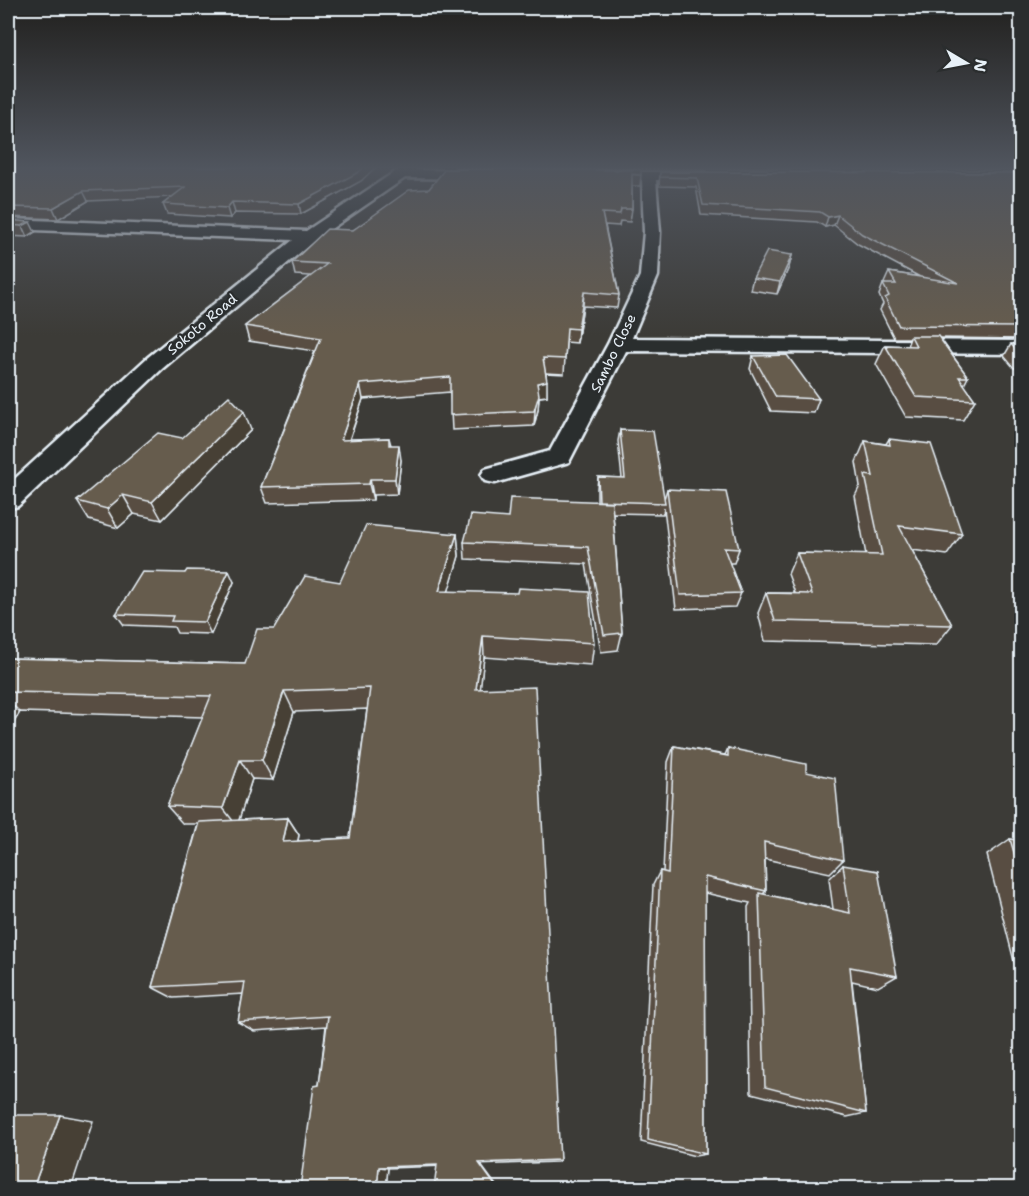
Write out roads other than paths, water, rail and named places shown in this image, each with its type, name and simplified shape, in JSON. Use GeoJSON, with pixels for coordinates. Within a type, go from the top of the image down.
{"type":"FeatureCollection","features":[{"type":"Feature","properties":{"kind":"street","name":"Sokoto Road"},"geometry":{"type":"LineString","coordinates":[[8,500],[154,363],[309,236],[329,223]]}},
{"type":"Feature","properties":{"kind":"street","name":"Sambo Close"},"geometry":{"type":"LineString","coordinates":[[495,475],[560,456],[619,344],[649,276],[652,223]]}},
{"type":"Feature","properties":{"kind":"street"},"geometry":{"type":"LineString","coordinates":[[8,224],[309,236]]}},
{"type":"Feature","properties":{"kind":"street"},"geometry":{"type":"LineString","coordinates":[[619,344],[1022,348]]}}]}
